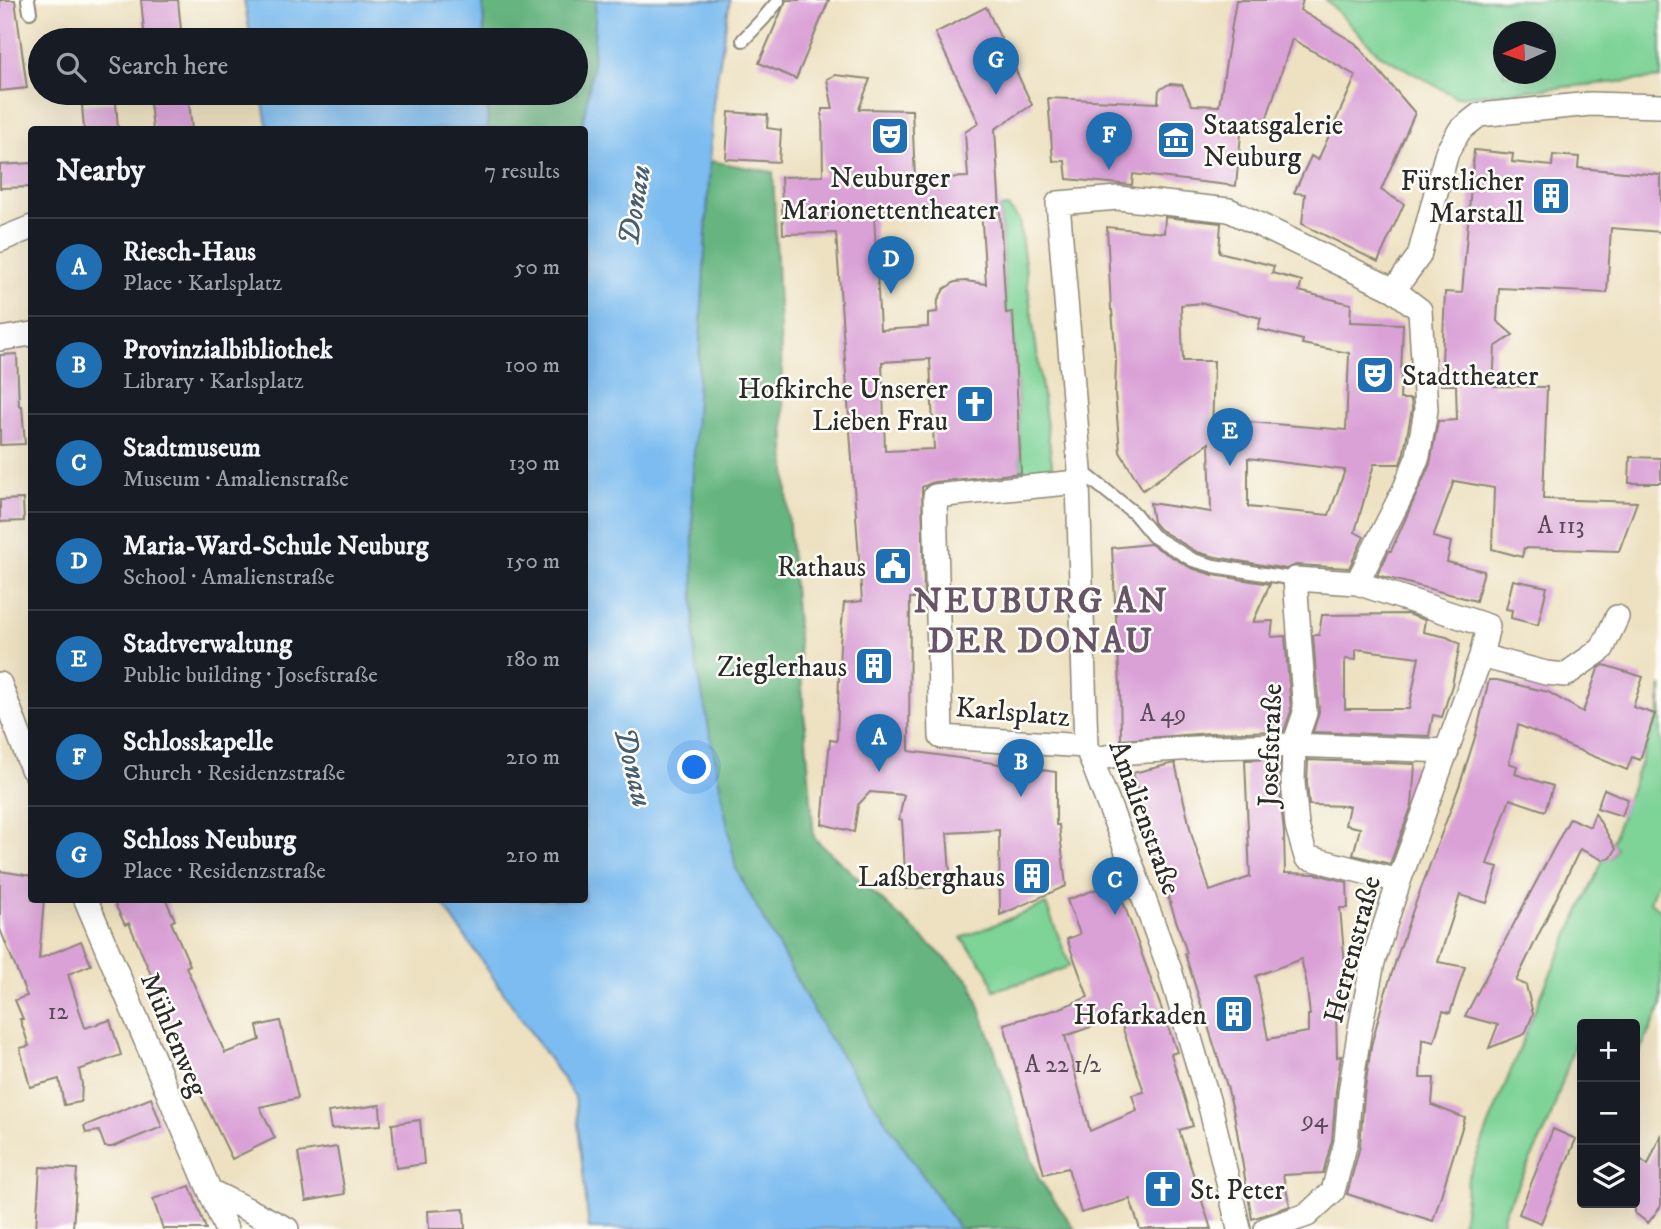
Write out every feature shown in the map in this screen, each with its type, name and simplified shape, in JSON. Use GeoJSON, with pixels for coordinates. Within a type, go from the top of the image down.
{"type":"FeatureCollection","features":[{"type":"Feature","properties":{"kind":"street"},"geometry":{"type":"LineString","coordinates":[[1295,579],[1357,583],[1405,488],[1418,456],[1426,410],[1420,310],[1394,290],[1419,256],[1447,152],[1460,130],[1479,115],[1590,104],[1661,106]]}},
{"type":"Feature","properties":{"kind":"street","name":"Amalienstraße"},"geometry":{"type":"LineString","coordinates":[[1238,1229],[1211,1110],[1170,970],[1089,753],[1079,476],[1058,203],[1118,198],[1229,210],[1394,290]]}},
{"type":"Feature","properties":{"kind":"street"},"geometry":{"type":"LineString","coordinates":[[0,240],[28,229]]}},
{"type":"Feature","properties":{"kind":"street"},"geometry":{"type":"LineString","coordinates":[[0,339],[28,335]]}},
{"type":"Feature","properties":{"kind":"street","name":"Karlsplatz"},"geometry":{"type":"LineString","coordinates":[[1079,476],[934,496],[941,737],[1089,753]]}},
{"type":"Feature","properties":{"kind":"street","name":"Josefstraße"},"geometry":{"type":"LineString","coordinates":[[1295,579],[1305,713],[1294,745],[1293,782],[1297,826],[1306,858],[1399,881]]}},
{"type":"Feature","properties":{"kind":"street","name":"Herrenstraße"},"geometry":{"type":"LineString","coordinates":[[1266,1229],[1307,1215],[1333,1191],[1346,1142],[1350,1093],[1372,965],[1399,881],[1481,656],[1488,626],[1357,583]]}},
{"type":"Feature","properties":{"kind":"street"},"geometry":{"type":"LineString","coordinates":[[1481,656],[1546,673],[1565,675],[1602,649],[1616,617]]}},
{"type":"Feature","properties":{"kind":"street"},"geometry":{"type":"LineString","coordinates":[[0,684],[28,758]]}},
{"type":"Feature","properties":{"kind":"street"},"geometry":{"type":"LineString","coordinates":[[1089,753],[1294,745],[1447,751]]}},
{"type":"Feature","properties":{"kind":"street","name":"Mühlenweg"},"geometry":{"type":"LineString","coordinates":[[87,903],[226,1229]]}},
{"type":"Feature","properties":{"kind":"street"},"geometry":{"type":"LineString","coordinates":[[210,1191],[286,1229]]}},
{"type":"Feature","properties":{"kind":"lane"},"geometry":{"type":"LineString","coordinates":[[743,40],[778,1]]}},
{"type":"Feature","properties":{"kind":"lane"},"geometry":{"type":"LineString","coordinates":[[1079,476],[1134,513],[1153,536],[1193,560],[1295,579]]}},
{"type":"Feature","properties":{"kind":"green space"},"geometry":{"type":"Polygon","coordinates":[[[483,0],[596,0],[593,63],[588,93],[588,28],[484,28],[483,0]]]}},
{"type":"Feature","properties":{"kind":"green space"},"geometry":{"type":"Polygon","coordinates":[[[1326,0],[1661,0],[1661,78],[1456,97],[1379,54],[1326,0]]]}},
{"type":"Feature","properties":{"kind":"green space"},"geometry":{"type":"Polygon","coordinates":[[[487,105],[586,105],[582,126],[488,126],[487,105]]]}},
{"type":"Feature","properties":{"kind":"green space"},"geometry":{"type":"Polygon","coordinates":[[[710,161],[773,172],[788,513],[814,838],[971,982],[1039,1179],[1075,1229],[959,1229],[824,1030],[736,869],[695,657],[692,489],[710,161]]]}},
{"type":"Feature","properties":{"kind":"green space"},"geometry":{"type":"Polygon","coordinates":[[[1008,207],[1019,220],[1053,471],[1021,472],[1013,313],[1006,313],[1000,208],[1008,207]]]}},
{"type":"Feature","properties":{"kind":"green space"},"geometry":{"type":"Polygon","coordinates":[[[1661,685],[1661,871],[1650,902],[1661,910],[1661,1007],[1640,1051],[1640,1019],[1577,1019],[1577,1038],[1548,1125],[1504,1213],[1501,1229],[1462,1229],[1468,1178],[1541,995],[1603,860],[1611,858],[1616,849],[1612,842],[1660,709],[1661,685]]]}},
{"type":"Feature","properties":{"kind":"green space"},"geometry":{"type":"Polygon","coordinates":[[[1046,904],[1070,966],[1039,978],[994,990],[987,970],[961,938],[1046,904]]]}},
{"type":"Feature","properties":{"kind":"water"},"geometry":{"type":"Polygon","coordinates":[[[244,0],[483,0],[484,28],[249,28],[244,0]]]}},
{"type":"Feature","properties":{"kind":"water","name":"Donau"},"geometry":{"type":"Polygon","coordinates":[[[596,0],[730,0],[713,103],[692,489],[695,657],[736,869],[824,1030],[959,1229],[589,1229],[575,1097],[442,903],[588,903],[588,126],[582,126],[593,63],[596,0]]]}},
{"type":"Feature","properties":{"kind":"water"},"geometry":{"type":"Polygon","coordinates":[[[263,105],[487,105],[488,126],[267,126],[263,105]]]}},
{"type":"Feature","properties":{"kind":"building"},"geometry":{"type":"Polygon","coordinates":[[[0,0],[15,0],[27,88],[0,91],[0,0]]]}},
{"type":"Feature","properties":{"kind":"building"},"geometry":{"type":"Polygon","coordinates":[[[141,0],[178,0],[181,28],[144,28],[141,0]]]}},
{"type":"Feature","properties":{"kind":"building"},"geometry":{"type":"Polygon","coordinates":[[[786,0],[829,0],[796,79],[759,63],[786,0]]]}},
{"type":"Feature","properties":{"kind":"building"},"geometry":{"type":"Polygon","coordinates":[[[1236,0],[1303,0],[1300,10],[1355,43],[1415,113],[1381,190],[1404,204],[1378,262],[1302,224],[1305,194],[1294,193],[1311,156],[1318,160],[1356,76],[1292,39],[1264,127],[1242,124],[1236,186],[1133,174],[1132,185],[1067,179],[1065,161],[1053,161],[1048,98],[1158,103],[1159,90],[1169,84],[1182,85],[1192,105],[1219,106],[1236,0]]]}},
{"type":"Feature","properties":{"kind":"building"},"geometry":{"type":"Polygon","coordinates":[[[986,7],[1032,105],[995,129],[1006,313],[1013,312],[1021,473],[934,482],[922,487],[924,598],[910,598],[909,751],[1056,772],[1056,825],[1059,825],[1066,886],[1000,915],[999,830],[947,833],[951,886],[906,889],[902,820],[899,819],[904,795],[870,792],[858,805],[854,832],[822,824],[830,740],[837,741],[844,603],[862,601],[836,233],[783,234],[781,177],[823,176],[822,109],[833,109],[827,79],[835,75],[870,79],[859,109],[912,110],[915,179],[968,177],[965,132],[979,123],[935,33],[986,7]],[[981,208],[874,214],[880,330],[928,327],[928,313],[937,312],[938,300],[944,289],[955,282],[986,284],[981,208]],[[930,359],[882,362],[885,451],[934,449],[930,359]]]}},
{"type":"Feature","properties":{"kind":"building"},"geometry":{"type":"Polygon","coordinates":[[[82,105],[116,105],[118,126],[84,126],[82,105]]]}},
{"type":"Feature","properties":{"kind":"building"},"geometry":{"type":"Polygon","coordinates":[[[150,105],[189,105],[192,126],[153,126],[150,105]]]}},
{"type":"Feature","properties":{"kind":"building"},"geometry":{"type":"Polygon","coordinates":[[[729,112],[768,115],[767,128],[781,130],[779,162],[726,159],[729,112]]]}},
{"type":"Feature","properties":{"kind":"building"},"geometry":{"type":"Polygon","coordinates":[[[1474,150],[1513,154],[1512,162],[1552,166],[1553,155],[1579,157],[1578,168],[1661,175],[1661,232],[1611,228],[1607,293],[1499,288],[1497,321],[1513,335],[1495,347],[1493,386],[1547,387],[1543,499],[1637,502],[1619,551],[1524,548],[1522,557],[1492,549],[1494,488],[1454,481],[1433,537],[1451,542],[1447,562],[1484,571],[1476,601],[1377,575],[1391,551],[1430,464],[1438,421],[1457,420],[1456,385],[1441,385],[1445,292],[1462,293],[1474,150]]]}},
{"type":"Feature","properties":{"kind":"building"},"geometry":{"type":"Polygon","coordinates":[[[28,163],[28,187],[0,188],[0,165],[28,163]]]}},
{"type":"Feature","properties":{"kind":"building"},"geometry":{"type":"Polygon","coordinates":[[[1165,217],[1221,223],[1219,252],[1274,266],[1272,273],[1302,281],[1299,291],[1351,304],[1350,322],[1403,324],[1400,399],[1411,399],[1412,409],[1404,452],[1400,464],[1374,464],[1355,532],[1364,537],[1349,568],[1296,565],[1286,569],[1216,557],[1197,552],[1159,529],[1153,522],[1150,503],[1211,512],[1209,443],[1143,490],[1120,452],[1107,227],[1164,233],[1165,217]],[[1203,303],[1181,305],[1183,361],[1214,361],[1212,435],[1247,434],[1249,422],[1346,430],[1349,353],[1302,344],[1303,340],[1258,329],[1261,318],[1203,303]],[[1248,458],[1248,507],[1329,515],[1345,470],[1248,458]]]}},
{"type":"Feature","properties":{"kind":"building"},"geometry":{"type":"Polygon","coordinates":[[[17,354],[19,406],[22,406],[25,444],[0,445],[0,355],[17,354]]]}},
{"type":"Feature","properties":{"kind":"building"},"geometry":{"type":"Polygon","coordinates":[[[1630,457],[1661,458],[1661,483],[1629,483],[1630,457]]]}},
{"type":"Feature","properties":{"kind":"building"},"geometry":{"type":"Polygon","coordinates":[[[23,499],[24,521],[0,522],[0,500],[23,499]]]}},
{"type":"Feature","properties":{"kind":"building"},"geometry":{"type":"Polygon","coordinates":[[[1150,544],[1191,568],[1213,575],[1270,584],[1253,622],[1273,621],[1271,637],[1285,636],[1291,711],[1284,731],[1121,740],[1112,548],[1150,544]]]}},
{"type":"Feature","properties":{"kind":"building"},"geometry":{"type":"Polygon","coordinates":[[[1513,580],[1547,587],[1538,625],[1511,618],[1512,610],[1506,609],[1513,580]]]}},
{"type":"Feature","properties":{"kind":"building"},"geometry":{"type":"Polygon","coordinates":[[[1407,614],[1425,620],[1423,632],[1447,637],[1460,644],[1442,717],[1433,715],[1429,736],[1313,732],[1319,712],[1313,635],[1319,635],[1322,615],[1407,614]],[[1356,649],[1356,660],[1345,659],[1345,709],[1409,709],[1419,657],[1356,649]]]}},
{"type":"Feature","properties":{"kind":"building"},"geometry":{"type":"Polygon","coordinates":[[[1604,665],[1643,677],[1633,707],[1655,714],[1640,760],[1632,757],[1627,770],[1518,725],[1509,763],[1517,766],[1515,774],[1553,786],[1545,811],[1510,799],[1487,864],[1498,867],[1487,903],[1460,895],[1438,962],[1465,967],[1450,1013],[1443,1011],[1434,1042],[1422,1039],[1420,1078],[1434,1078],[1432,1105],[1465,1118],[1433,1221],[1347,1194],[1360,1146],[1371,1046],[1384,997],[1460,784],[1489,680],[1548,692],[1583,712],[1598,669],[1604,665]]]}},
{"type":"Feature","properties":{"kind":"building"},"geometry":{"type":"Polygon","coordinates":[[[1280,759],[1285,873],[1316,874],[1347,882],[1348,908],[1340,908],[1349,1010],[1336,1010],[1337,1057],[1341,1056],[1332,1140],[1323,1173],[1283,1175],[1290,1206],[1252,1219],[1227,1086],[1150,843],[1133,773],[1175,763],[1192,836],[1210,891],[1250,877],[1245,760],[1280,759]],[[1301,959],[1256,976],[1268,1039],[1308,1032],[1310,1015],[1301,959]]]}},
{"type":"Feature","properties":{"kind":"building"},"geometry":{"type":"Polygon","coordinates":[[[1308,760],[1415,764],[1412,805],[1390,864],[1353,855],[1360,828],[1345,825],[1349,806],[1309,805],[1308,760]]]}},
{"type":"Feature","properties":{"kind":"building"},"geometry":{"type":"Polygon","coordinates":[[[1604,789],[1628,799],[1622,816],[1597,808],[1604,789]]]}},
{"type":"Feature","properties":{"kind":"building"},"geometry":{"type":"Polygon","coordinates":[[[1595,813],[1616,849],[1611,858],[1603,860],[1580,849],[1516,981],[1526,985],[1533,1014],[1525,1034],[1489,1048],[1498,1025],[1465,1016],[1570,818],[1590,827],[1595,813]]]}},
{"type":"Feature","properties":{"kind":"building"},"geometry":{"type":"Polygon","coordinates":[[[0,871],[28,875],[28,903],[44,903],[39,959],[81,941],[91,965],[68,974],[85,1028],[110,1020],[121,1055],[79,1070],[82,1084],[81,1102],[64,1105],[59,1079],[30,1087],[20,1048],[29,1046],[20,1019],[23,1019],[15,1000],[27,996],[0,929],[0,871]]]}},
{"type":"Feature","properties":{"kind":"building"},"geometry":{"type":"Polygon","coordinates":[[[1116,882],[1177,1052],[1171,1054],[1193,1126],[1179,1130],[1211,1229],[1140,1229],[1130,1199],[1081,1213],[1068,1168],[1044,1174],[1004,1024],[1058,1009],[1088,997],[1067,939],[1080,934],[1067,900],[1116,882]],[[1119,1017],[1065,1036],[1090,1131],[1137,1111],[1132,1095],[1144,1092],[1119,1017]]]}},
{"type":"Feature","properties":{"kind":"building"},"geometry":{"type":"Polygon","coordinates":[[[114,903],[167,903],[175,920],[171,922],[190,965],[186,967],[225,1053],[260,1040],[257,1026],[280,1021],[298,1098],[260,1107],[275,1138],[232,1159],[185,1062],[187,1061],[129,923],[125,925],[114,903]]]}},
{"type":"Feature","properties":{"kind":"building"},"geometry":{"type":"Polygon","coordinates":[[[151,1098],[162,1127],[112,1147],[105,1147],[99,1131],[86,1133],[84,1126],[151,1098]]]}},
{"type":"Feature","properties":{"kind":"building"},"geometry":{"type":"Polygon","coordinates":[[[380,1105],[381,1125],[331,1129],[328,1112],[380,1105]]]}},
{"type":"Feature","properties":{"kind":"building"},"geometry":{"type":"Polygon","coordinates":[[[420,1120],[424,1164],[396,1168],[392,1124],[420,1120]]]}},
{"type":"Feature","properties":{"kind":"building"},"geometry":{"type":"Polygon","coordinates":[[[1553,1129],[1576,1139],[1541,1223],[1519,1214],[1553,1129]]]}},
{"type":"Feature","properties":{"kind":"building"},"geometry":{"type":"Polygon","coordinates":[[[1661,1134],[1661,1206],[1648,1223],[1635,1213],[1635,1208],[1640,1208],[1640,1159],[1648,1165],[1661,1134]]]}},
{"type":"Feature","properties":{"kind":"building"},"geometry":{"type":"Polygon","coordinates":[[[337,1147],[345,1194],[306,1201],[298,1153],[337,1147]]]}},
{"type":"Feature","properties":{"kind":"building"},"geometry":{"type":"Polygon","coordinates":[[[40,1167],[77,1169],[73,1229],[36,1229],[40,1167]]]}},
{"type":"Feature","properties":{"kind":"building"},"geometry":{"type":"Polygon","coordinates":[[[190,1186],[206,1229],[163,1229],[153,1199],[190,1186]]]}},
{"type":"Feature","properties":{"kind":"building"},"geometry":{"type":"Polygon","coordinates":[[[464,1209],[465,1229],[429,1229],[428,1211],[464,1209]]]}},
{"type":"Feature","properties":{"kind":"place","name":"Schloss Neuburg"},"geometry":{"type":"Point","coordinates":[996,95]}},
{"type":"Feature","properties":{"kind":"place","name":"Neuburger Marionettentheater"},"geometry":{"type":"Point","coordinates":[890,136]}},
{"type":"Feature","properties":{"kind":"place","name":"Staatsgalerie Neuburg"},"geometry":{"type":"Point","coordinates":[1176,140]}},
{"type":"Feature","properties":{"kind":"place","name":"Schlosskapelle"},"geometry":{"type":"Point","coordinates":[1109,170]}},
{"type":"Feature","properties":{"kind":"place","name":"Fürstlicher Marstall"},"geometry":{"type":"Point","coordinates":[1551,196]}},
{"type":"Feature","properties":{"kind":"place","name":"Maria-Ward-Schule Neuburg"},"geometry":{"type":"Point","coordinates":[891,294]}},
{"type":"Feature","properties":{"kind":"place","name":"Stadttheater"},"geometry":{"type":"Point","coordinates":[1375,375]}},
{"type":"Feature","properties":{"kind":"place","name":"Hofkirche Unserer Lieben Frau"},"geometry":{"type":"Point","coordinates":[975,404]}},
{"type":"Feature","properties":{"kind":"place","name":"Stadtverwaltung"},"geometry":{"type":"Point","coordinates":[1230,466]}},
{"type":"Feature","properties":{"kind":"place","name":"Rathaus"},"geometry":{"type":"Point","coordinates":[893,566]}},
{"type":"Feature","properties":{"kind":"place","name":"Zieglerhaus"},"geometry":{"type":"Point","coordinates":[874,666]}},
{"type":"Feature","properties":{"kind":"place","name":"Riesch-Haus"},"geometry":{"type":"Point","coordinates":[879,772]}},
{"type":"Feature","properties":{"kind":"place","name":"Provinzialbibliothek"},"geometry":{"type":"Point","coordinates":[1021,797]}},
{"type":"Feature","properties":{"kind":"place","name":"Laßberghaus"},"geometry":{"type":"Point","coordinates":[1032,876]}},
{"type":"Feature","properties":{"kind":"place","name":"Stadtmuseum"},"geometry":{"type":"Point","coordinates":[1115,915]}},
{"type":"Feature","properties":{"kind":"place","name":"Hofarkaden"},"geometry":{"type":"Point","coordinates":[1234,1014]}},
{"type":"Feature","properties":{"kind":"place","name":"St. Peter"},"geometry":{"type":"Point","coordinates":[1163,1189]}},
{"type":"Feature","properties":{"kind":"district","name":"NEUBURG AN DER DONAU"},"geometry":{"type":"Point","coordinates":[1041,620]}}]}
